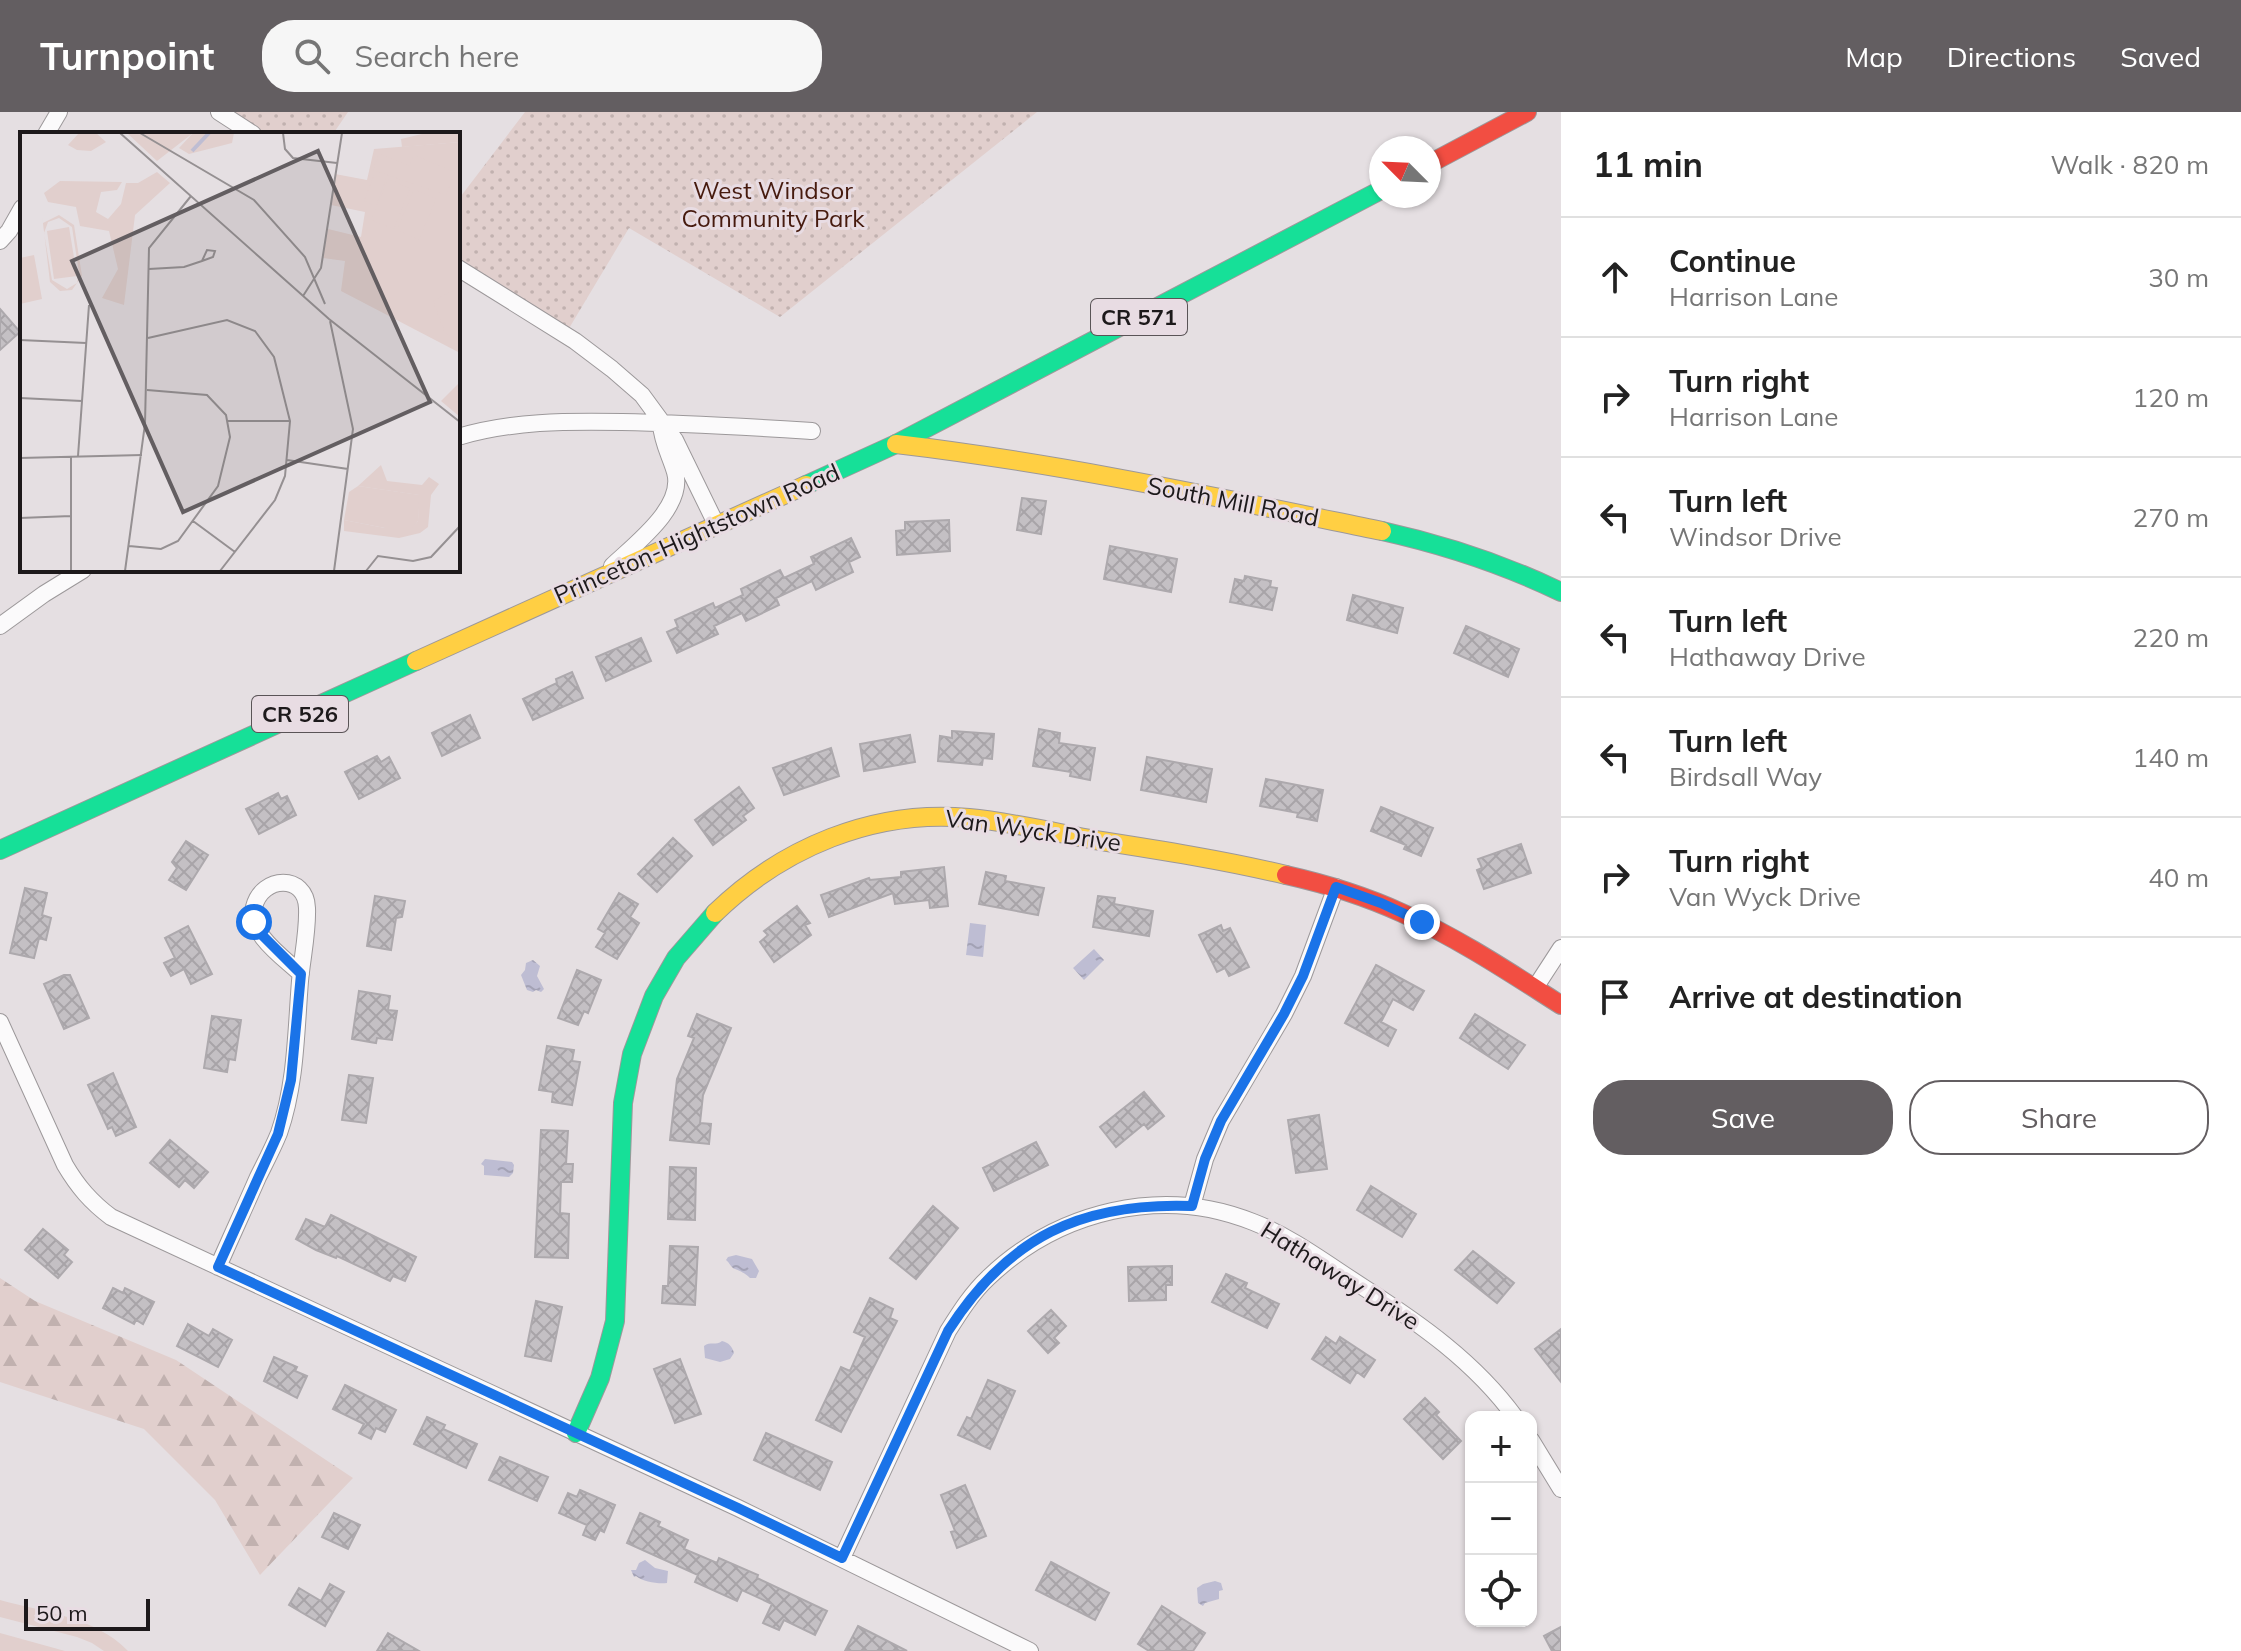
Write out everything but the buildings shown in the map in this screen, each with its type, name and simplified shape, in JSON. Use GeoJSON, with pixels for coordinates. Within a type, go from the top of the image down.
{"type":"FeatureCollection","features":[{"type":"Feature","properties":{"kind":"main road"},"geometry":{"type":"LineString","coordinates":[[1441,158],[1527,112]]}},
{"type":"Feature","properties":{"kind":"main road","name":"Princeton-Hightstown Road"},"geometry":{"type":"LineString","coordinates":[[0,850],[896,444],[1369,196]]}},
{"type":"Feature","properties":{"kind":"main road","name":"South Mill Road"},"geometry":{"type":"LineString","coordinates":[[896,444],[972,453],[1250,504],[1423,540],[1474,555],[1561,592]]}},
{"type":"Feature","properties":{"kind":"main road","name":"Van Wyck Drive"},"geometry":{"type":"LineString","coordinates":[[576,1433],[599,1387],[615,1321],[622,1115],[628,1070],[649,1006],[665,975],[705,921],[756,877],[789,856],[825,839],[896,820],[969,818],[1266,869],[1336,887],[1381,903],[1462,943],[1561,1005]]}},
{"type":"Feature","properties":{"kind":"street"},"geometry":{"type":"LineString","coordinates":[[47,132],[59,112]]}},
{"type":"Feature","properties":{"kind":"street"},"geometry":{"type":"LineString","coordinates":[[219,112],[250,132]]}},
{"type":"Feature","properties":{"kind":"street"},"geometry":{"type":"LineString","coordinates":[[0,241],[20,212]]}},
{"type":"Feature","properties":{"kind":"street"},"geometry":{"type":"LineString","coordinates":[[460,269],[575,341],[642,395],[675,440],[717,526]]}},
{"type":"Feature","properties":{"kind":"street"},"geometry":{"type":"LineString","coordinates":[[460,437],[517,425],[566,421],[661,422],[812,431]]}},
{"type":"Feature","properties":{"kind":"street"},"geometry":{"type":"LineString","coordinates":[[601,577],[643,537],[672,503],[676,473],[662,437],[661,422]]}},
{"type":"Feature","properties":{"kind":"street"},"geometry":{"type":"LineString","coordinates":[[0,626],[80,572]]}},
{"type":"Feature","properties":{"kind":"street"},"geometry":{"type":"LineString","coordinates":[[218,1267],[278,1134],[291,1080],[301,974],[307,905],[303,894],[293,884],[280,882],[267,886],[258,896],[254,922],[262,935],[301,974]]}},
{"type":"Feature","properties":{"kind":"street"},"geometry":{"type":"LineString","coordinates":[[1192,1206],[1205,1159],[1221,1121],[1303,976],[1336,887]]}},
{"type":"Feature","properties":{"kind":"street"},"geometry":{"type":"LineString","coordinates":[[1535,988],[1561,948]]}},
{"type":"Feature","properties":{"kind":"street"},"geometry":{"type":"LineString","coordinates":[[0,1022],[65,1165],[77,1186],[111,1217],[738,1508],[1030,1651]]}},
{"type":"Feature","properties":{"kind":"street","name":"Hathaway Drive"},"geometry":{"type":"LineString","coordinates":[[842,1558],[948,1331],[964,1306],[986,1280],[1036,1240],[1087,1217],[1132,1207],[1192,1206],[1251,1221],[1279,1234],[1416,1321],[1455,1352],[1510,1411]]}},
{"type":"Feature","properties":{"kind":"street"},"geometry":{"type":"LineString","coordinates":[[1537,1450],[1561,1489]]}},
{"type":"Feature","properties":{"kind":"green space"},"geometry":{"type":"Polygon","coordinates":[[[212,112],[348,112],[334,132],[245,132],[212,112]]]}},
{"type":"Feature","properties":{"kind":"green space","name":"West Windsor Community Park"},"geometry":{"type":"Polygon","coordinates":[[[525,112],[1037,112],[780,317],[629,228],[565,335],[460,267],[460,197],[525,112]]]}},
{"type":"Feature","properties":{"kind":"green space"},"geometry":{"type":"Polygon","coordinates":[[[0,1278],[35,1301],[176,1360],[353,1478],[260,1575],[215,1500],[144,1429],[0,1382],[0,1278]]]}},
{"type":"Feature","properties":{"kind":"green space"},"geometry":{"type":"Polygon","coordinates":[[[0,1600],[85,1623],[101,1630],[128,1651],[104,1651],[77,1637],[0,1617],[0,1600]]]}},
{"type":"Feature","properties":{"kind":"green space"},"geometry":{"type":"Polygon","coordinates":[[[0,1633],[65,1651],[0,1651],[0,1633]]]}},
{"type":"Feature","properties":{"kind":"water"},"geometry":{"type":"Polygon","coordinates":[[[970,923],[986,925],[983,957],[966,955],[970,923]]]}},
{"type":"Feature","properties":{"kind":"water"},"geometry":{"type":"Polygon","coordinates":[[[1094,949],[1104,960],[1084,980],[1073,968],[1094,949]]]}},
{"type":"Feature","properties":{"kind":"water"},"geometry":{"type":"Polygon","coordinates":[[[533,960],[540,966],[537,976],[544,989],[541,992],[527,990],[521,975],[526,963],[533,960]]]}},
{"type":"Feature","properties":{"kind":"water"},"geometry":{"type":"Polygon","coordinates":[[[485,1159],[512,1162],[513,1173],[509,1177],[484,1175],[481,1164],[485,1159]]]}},
{"type":"Feature","properties":{"kind":"water"},"geometry":{"type":"Polygon","coordinates":[[[736,1255],[752,1259],[759,1271],[756,1278],[750,1278],[726,1260],[736,1255]]]}},
{"type":"Feature","properties":{"kind":"water"},"geometry":{"type":"Polygon","coordinates":[[[722,1341],[732,1348],[734,1353],[730,1359],[720,1362],[705,1358],[704,1346],[722,1341]]]}},
{"type":"Feature","properties":{"kind":"water"},"geometry":{"type":"Polygon","coordinates":[[[645,1560],[655,1568],[668,1571],[667,1583],[634,1577],[631,1570],[636,1570],[639,1563],[645,1560]]]}},
{"type":"Feature","properties":{"kind":"water"},"geometry":{"type":"Polygon","coordinates":[[[1215,1581],[1221,1583],[1223,1590],[1219,1591],[1219,1599],[1203,1606],[1198,1603],[1197,1588],[1215,1581]]]}},
{"type":"Feature","properties":{"kind":"traffic: fast"},"geometry":{"type":"LineString","coordinates":[[806,485],[896,444],[1369,196]]}},
{"type":"Feature","properties":{"kind":"traffic: fast"},"geometry":{"type":"LineString","coordinates":[[1382,531],[1473,556],[1561,592]]}},
{"type":"Feature","properties":{"kind":"traffic: fast"},"geometry":{"type":"LineString","coordinates":[[0,850],[416,661]]}},
{"type":"Feature","properties":{"kind":"traffic: fast"},"geometry":{"type":"LineString","coordinates":[[576,1433],[600,1378],[615,1321],[623,1103],[632,1054],[654,996],[676,958],[715,913]]}},
{"type":"Feature","properties":{"kind":"traffic: slow"},"geometry":{"type":"LineString","coordinates":[[896,444],[1079,471],[1382,531]]}},
{"type":"Feature","properties":{"kind":"traffic: slow"},"geometry":{"type":"LineString","coordinates":[[416,661],[806,485]]}},
{"type":"Feature","properties":{"kind":"traffic: slow"},"geometry":{"type":"LineString","coordinates":[[715,913],[769,869],[799,852],[864,827],[933,817],[1000,822],[1286,875]]}},
{"type":"Feature","properties":{"kind":"traffic: jam"},"geometry":{"type":"LineString","coordinates":[[1441,158],[1527,112]]}},
{"type":"Feature","properties":{"kind":"traffic: jam"},"geometry":{"type":"LineString","coordinates":[[1286,875],[1360,896],[1423,923],[1561,1005]]}},
{"type":"Feature","properties":{"kind":"route"},"geometry":{"type":"LineString","coordinates":[[254,922],[275,950],[301,974],[291,1080],[278,1134],[218,1267],[842,1558],[948,1331],[986,1280],[1036,1240],[1087,1217],[1120,1208],[1192,1206],[1205,1159],[1221,1121],[1303,976],[1336,887],[1422,922]]}}]}
